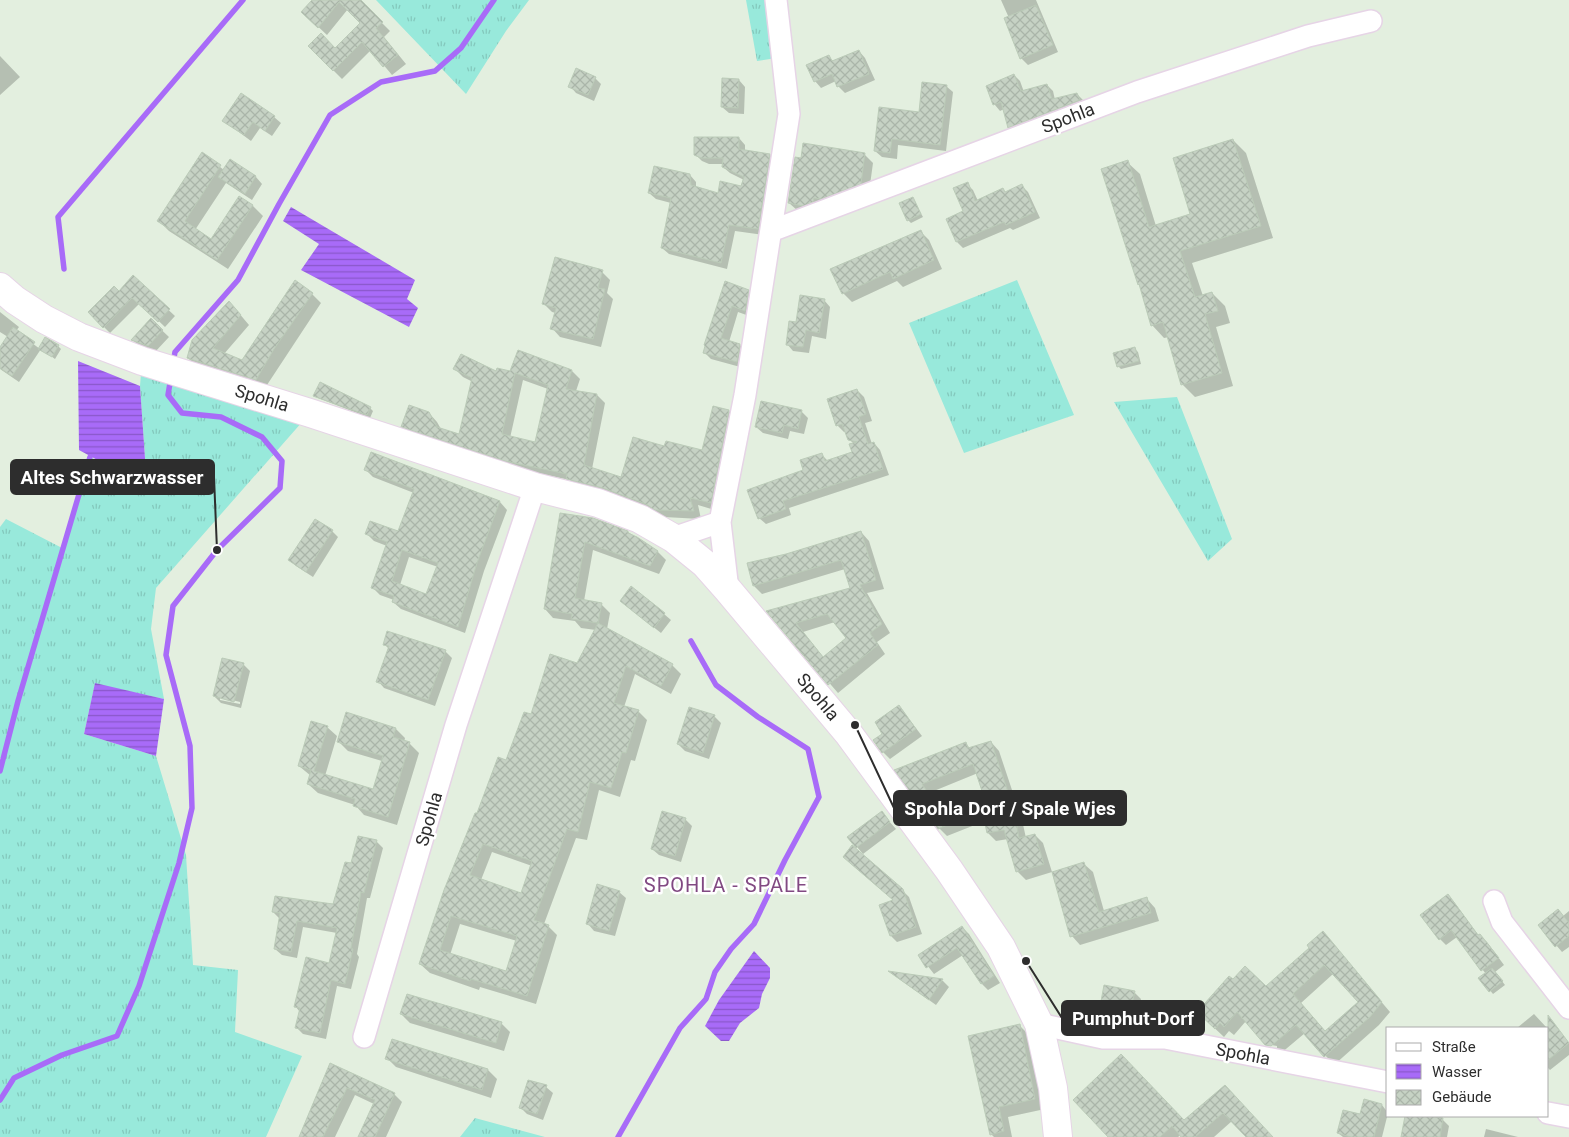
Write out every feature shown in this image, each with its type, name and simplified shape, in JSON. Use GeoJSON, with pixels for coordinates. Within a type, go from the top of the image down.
{"type":"FeatureCollection","features":[{"type":"Feature","properties":{"kind":"street"},"geometry":{"type":"LineString","coordinates":[[728,590],[720,522],[745,395],[789,114],[776,0]]}},
{"type":"Feature","properties":{"kind":"street","name":"Spohla"},"geometry":{"type":"LineString","coordinates":[[770,231],[1137,92],[1308,36],[1371,21]]}},
{"type":"Feature","properties":{"kind":"street","name":"Spohla"},"geometry":{"type":"LineString","coordinates":[[0,288],[44,319],[80,337],[156,366],[310,413],[535,487],[598,503],[640,519],[673,538],[705,564],[848,733],[949,870],[1000,947],[1039,1024],[1053,1088],[1058,1137]]}},
{"type":"Feature","properties":{"kind":"street","name":"Spohla"},"geometry":{"type":"LineString","coordinates":[[364,1037],[456,725],[535,487]]}},
{"type":"Feature","properties":{"kind":"street"},"geometry":{"type":"LineString","coordinates":[[673,538],[720,522]]}},
{"type":"Feature","properties":{"kind":"street"},"geometry":{"type":"LineString","coordinates":[[1494,901],[1502,922],[1569,1008]]}},
{"type":"Feature","properties":{"kind":"street","name":"Spohla"},"geometry":{"type":"LineString","coordinates":[[1039,1024],[1103,1038],[1165,1038],[1386,1082]]}},
{"type":"Feature","properties":{"kind":"street"},"geometry":{"type":"LineString","coordinates":[[1549,1113],[1569,1118]]}},
{"type":"Feature","properties":{"kind":"green space"},"geometry":{"type":"Polygon","coordinates":[[[376,0],[529,0],[506,31],[466,94],[376,0]]]}},
{"type":"Feature","properties":{"kind":"green space"},"geometry":{"type":"Polygon","coordinates":[[[746,0],[776,0],[783,57],[757,61],[746,0]]]}},
{"type":"Feature","properties":{"kind":"green space"},"geometry":{"type":"Polygon","coordinates":[[[1017,280],[1074,415],[964,453],[909,323],[1017,280]]]}},
{"type":"Feature","properties":{"kind":"green space"},"geometry":{"type":"Polygon","coordinates":[[[142,361],[310,413],[156,588],[151,629],[164,699],[95,684],[84,734],[156,756],[186,855],[193,965],[238,970],[235,1032],[302,1056],[266,1137],[0,1137],[0,771],[3,759],[0,758],[0,527],[6,519],[64,549],[90,457],[147,486],[140,386],[142,361]]]}},
{"type":"Feature","properties":{"kind":"green space"},"geometry":{"type":"Polygon","coordinates":[[[1177,397],[1232,539],[1208,561],[1114,402],[1177,397]]]}},
{"type":"Feature","properties":{"kind":"green space"},"geometry":{"type":"Polygon","coordinates":[[[475,1118],[545,1137],[460,1137],[475,1118]]]}},
{"type":"Feature","properties":{"kind":"water"},"geometry":{"type":"Polygon","coordinates":[[[291,207],[415,280],[407,299],[418,308],[409,327],[301,270],[319,244],[283,221],[291,207]]]}},
{"type":"Feature","properties":{"kind":"water"},"geometry":{"type":"Polygon","coordinates":[[[78,361],[140,386],[147,487],[79,450],[78,361]]]}},
{"type":"Feature","properties":{"kind":"water"},"geometry":{"type":"Polygon","coordinates":[[[95,683],[164,699],[156,756],[84,734],[95,683]]]}},
{"type":"Feature","properties":{"kind":"water"},"geometry":{"type":"Polygon","coordinates":[[[754,951],[770,968],[770,978],[762,994],[759,1008],[740,1023],[729,1041],[721,1041],[705,1026],[719,1000],[754,951]]]}},
{"type":"Feature","properties":{"kind":"building"},"geometry":{"type":"Polygon","coordinates":[[[312,0],[361,0],[383,22],[376,28],[398,55],[383,67],[362,42],[333,71],[308,46],[321,33],[335,48],[360,23],[339,2],[318,28],[301,12],[312,0]]]}},
{"type":"Feature","properties":{"kind":"building"},"geometry":{"type":"Polygon","coordinates":[[[1036,5],[1053,45],[1020,59],[1004,18],[1036,5]]]}},
{"type":"Feature","properties":{"kind":"building"},"geometry":{"type":"Polygon","coordinates":[[[859,50],[869,74],[837,87],[832,74],[814,82],[806,65],[829,55],[832,61],[859,50]]]}},
{"type":"Feature","properties":{"kind":"building"},"geometry":{"type":"Polygon","coordinates":[[[576,68],[596,77],[588,95],[568,87],[576,68]]]}},
{"type":"Feature","properties":{"kind":"building"},"geometry":{"type":"Polygon","coordinates":[[[1014,74],[1021,91],[1047,84],[1052,99],[1077,93],[1080,100],[1008,128],[1001,102],[993,105],[986,86],[1014,74]]]}},
{"type":"Feature","properties":{"kind":"building"},"geometry":{"type":"Polygon","coordinates":[[[722,78],[739,79],[738,108],[721,107],[722,78]]]}},
{"type":"Feature","properties":{"kind":"building"},"geometry":{"type":"Polygon","coordinates":[[[922,82],[947,85],[940,145],[892,139],[890,153],[874,151],[879,107],[919,112],[922,82]]]}},
{"type":"Feature","properties":{"kind":"building"},"geometry":{"type":"Polygon","coordinates":[[[241,93],[275,116],[265,131],[253,122],[244,135],[222,121],[241,93]]]}},
{"type":"Feature","properties":{"kind":"building"},"geometry":{"type":"Polygon","coordinates":[[[694,137],[739,137],[739,149],[770,154],[758,229],[729,225],[721,263],[661,248],[671,198],[648,193],[654,166],[690,174],[691,185],[718,193],[720,181],[741,186],[744,177],[722,167],[723,158],[701,158],[694,155],[694,137]]]}},
{"type":"Feature","properties":{"kind":"building"},"geometry":{"type":"Polygon","coordinates":[[[1233,139],[1261,226],[1180,251],[1195,297],[1212,292],[1218,311],[1205,314],[1222,373],[1181,385],[1163,322],[1151,326],[1101,169],[1128,160],[1149,227],[1190,214],[1173,158],[1233,139]]]}},
{"type":"Feature","properties":{"kind":"building"},"geometry":{"type":"Polygon","coordinates":[[[803,143],[865,153],[861,184],[821,199],[814,198],[813,202],[803,206],[788,203],[795,157],[801,158],[803,143]]]}},
{"type":"Feature","properties":{"kind":"building"},"geometry":{"type":"Polygon","coordinates":[[[202,152],[221,165],[185,221],[211,239],[239,196],[253,205],[217,260],[157,221],[202,152]]]}},
{"type":"Feature","properties":{"kind":"building"},"geometry":{"type":"Polygon","coordinates":[[[230,159],[256,176],[245,194],[218,177],[230,159]]]}},
{"type":"Feature","properties":{"kind":"building"},"geometry":{"type":"Polygon","coordinates":[[[968,182],[975,201],[1003,188],[1005,192],[1022,184],[1035,212],[1006,225],[1004,222],[956,242],[946,219],[963,211],[953,188],[968,182]]]}},
{"type":"Feature","properties":{"kind":"building"},"geometry":{"type":"Polygon","coordinates":[[[913,197],[921,214],[907,221],[899,203],[913,197]]]}},
{"type":"Feature","properties":{"kind":"building"},"geometry":{"type":"Polygon","coordinates":[[[921,230],[934,260],[893,279],[890,272],[842,294],[830,269],[921,230]]]}},
{"type":"Feature","properties":{"kind":"building"},"geometry":{"type":"Polygon","coordinates":[[[555,257],[603,270],[598,288],[605,289],[593,339],[550,329],[556,308],[542,304],[555,257]]]}},
{"type":"Feature","properties":{"kind":"building"},"geometry":{"type":"Polygon","coordinates":[[[133,275],[170,309],[158,322],[132,298],[103,328],[88,312],[114,286],[119,291],[133,275]]]}},
{"type":"Feature","properties":{"kind":"building"},"geometry":{"type":"Polygon","coordinates":[[[295,280],[313,293],[274,349],[256,380],[187,358],[192,340],[229,301],[241,315],[213,348],[242,360],[295,280]]]}},
{"type":"Feature","properties":{"kind":"building"},"geometry":{"type":"Polygon","coordinates":[[[725,281],[749,290],[745,311],[732,306],[721,338],[740,344],[737,362],[703,353],[725,281]]]}},
{"type":"Feature","properties":{"kind":"building"},"geometry":{"type":"Polygon","coordinates":[[[800,295],[825,299],[819,333],[806,330],[803,347],[786,345],[789,321],[796,322],[800,295]]]}},
{"type":"Feature","properties":{"kind":"building"},"geometry":{"type":"Polygon","coordinates":[[[151,318],[163,330],[148,346],[131,340],[151,318]]]}},
{"type":"Feature","properties":{"kind":"building"},"geometry":{"type":"Polygon","coordinates":[[[13,327],[35,342],[12,376],[0,368],[0,347],[13,327]]]}},
{"type":"Feature","properties":{"kind":"building"},"geometry":{"type":"Polygon","coordinates":[[[45,337],[59,345],[52,357],[38,349],[45,337]]]}},
{"type":"Feature","properties":{"kind":"building"},"geometry":{"type":"Polygon","coordinates":[[[1135,347],[1139,361],[1117,367],[1113,353],[1135,347]]]}},
{"type":"Feature","properties":{"kind":"building"},"geometry":{"type":"Polygon","coordinates":[[[518,350],[572,370],[566,389],[597,394],[584,465],[621,477],[633,437],[664,446],[666,441],[702,450],[713,406],[729,410],[711,503],[690,498],[694,511],[655,510],[646,504],[603,488],[566,479],[567,474],[505,461],[401,427],[409,405],[429,412],[437,427],[459,434],[472,378],[453,369],[461,354],[496,371],[497,368],[510,371],[518,350]],[[515,373],[502,434],[535,442],[548,385],[515,373]]]}},
{"type":"Feature","properties":{"kind":"building"},"geometry":{"type":"Polygon","coordinates":[[[320,382],[371,407],[367,415],[313,396],[320,382]]]}},
{"type":"Feature","properties":{"kind":"building"},"geometry":{"type":"Polygon","coordinates":[[[857,389],[866,414],[859,417],[868,444],[874,442],[883,469],[783,501],[786,509],[758,519],[747,490],[803,470],[800,460],[822,453],[825,461],[852,452],[849,444],[857,442],[848,440],[842,424],[836,426],[827,399],[857,389]]]}},
{"type":"Feature","properties":{"kind":"building"},"geometry":{"type":"Polygon","coordinates":[[[761,401],[802,410],[798,429],[784,425],[782,433],[755,427],[761,401]]]}},
{"type":"Feature","properties":{"kind":"building"},"geometry":{"type":"Polygon","coordinates":[[[371,452],[500,501],[477,563],[458,627],[392,602],[394,596],[371,588],[387,542],[365,534],[370,521],[398,531],[414,489],[364,470],[371,452]],[[402,550],[392,581],[426,594],[438,563],[402,550]]]}},
{"type":"Feature","properties":{"kind":"building"},"geometry":{"type":"Polygon","coordinates":[[[560,513],[593,518],[628,531],[628,533],[658,551],[650,566],[585,542],[575,598],[602,603],[598,623],[571,619],[572,614],[544,609],[560,513]]]}},
{"type":"Feature","properties":{"kind":"building"},"geometry":{"type":"Polygon","coordinates":[[[315,519],[333,530],[306,572],[288,560],[315,519]]]}},
{"type":"Feature","properties":{"kind":"building"},"geometry":{"type":"Polygon","coordinates":[[[861,531],[876,580],[860,585],[882,624],[870,633],[878,645],[828,685],[766,611],[850,588],[841,560],[753,586],[747,563],[786,554],[861,531]],[[827,614],[796,623],[823,657],[846,638],[827,614]]]}},
{"type":"Feature","properties":{"kind":"building"},"geometry":{"type":"Polygon","coordinates":[[[631,586],[665,613],[654,628],[620,601],[631,586]]]}},
{"type":"Feature","properties":{"kind":"building"},"geometry":{"type":"Polygon","coordinates":[[[598,623],[673,664],[661,686],[626,666],[614,703],[639,710],[626,753],[622,752],[611,788],[590,782],[578,832],[567,829],[534,920],[549,925],[527,996],[471,979],[470,981],[419,964],[444,890],[475,813],[477,813],[498,757],[506,760],[524,712],[531,714],[550,654],[577,663],[598,623]],[[483,844],[470,875],[521,893],[532,861],[483,844]],[[451,916],[440,950],[506,971],[517,936],[451,916]]]}},
{"type":"Feature","properties":{"kind":"building"},"geometry":{"type":"Polygon","coordinates":[[[387,631],[446,650],[428,700],[376,682],[389,646],[383,645],[387,631]]]}},
{"type":"Feature","properties":{"kind":"building"},"geometry":{"type":"Polygon","coordinates":[[[222,658],[244,663],[234,702],[213,696],[222,658]]]}},
{"type":"Feature","properties":{"kind":"building"},"geometry":{"type":"Polygon","coordinates":[[[899,705],[916,729],[882,753],[873,740],[882,734],[875,722],[899,705]]]}},
{"type":"Feature","properties":{"kind":"building"},"geometry":{"type":"Polygon","coordinates":[[[689,707],[715,715],[703,753],[677,744],[689,707]]]}},
{"type":"Feature","properties":{"kind":"building"},"geometry":{"type":"Polygon","coordinates":[[[346,712],[396,728],[393,737],[410,742],[388,817],[353,806],[355,799],[307,784],[311,770],[298,766],[311,721],[328,726],[314,771],[373,789],[383,756],[337,742],[346,712]]]}},
{"type":"Feature","properties":{"kind":"building"},"geometry":{"type":"Polygon","coordinates":[[[991,741],[1014,810],[1019,838],[1035,834],[1044,864],[1016,872],[1004,830],[987,833],[982,810],[938,829],[894,770],[966,742],[968,748],[991,741]],[[973,764],[922,784],[940,810],[982,791],[973,764]]]}},
{"type":"Feature","properties":{"kind":"building"},"geometry":{"type":"Polygon","coordinates":[[[662,811],[686,818],[675,856],[651,849],[662,811]]]}},
{"type":"Feature","properties":{"kind":"building"},"geometry":{"type":"Polygon","coordinates":[[[882,811],[890,822],[856,848],[847,837],[882,811]]]}},
{"type":"Feature","properties":{"kind":"building"},"geometry":{"type":"Polygon","coordinates":[[[358,836],[377,840],[364,893],[361,892],[351,948],[353,949],[345,984],[331,980],[320,1033],[295,1028],[300,1008],[294,1007],[306,957],[329,963],[337,928],[297,921],[291,952],[274,949],[280,913],[272,912],[275,896],[333,904],[345,862],[351,863],[358,836]]]}},
{"type":"Feature","properties":{"kind":"building"},"geometry":{"type":"Polygon","coordinates":[[[852,845],[903,889],[916,927],[890,936],[879,905],[893,900],[843,857],[852,845]]]}},
{"type":"Feature","properties":{"kind":"building"},"geometry":{"type":"Polygon","coordinates":[[[1084,862],[1099,912],[1147,897],[1151,913],[1070,937],[1052,872],[1084,862]]]}},
{"type":"Feature","properties":{"kind":"building"},"geometry":{"type":"Polygon","coordinates":[[[597,884],[620,891],[609,931],[586,924],[597,884]]]}},
{"type":"Feature","properties":{"kind":"building"},"geometry":{"type":"Polygon","coordinates":[[[1448,894],[1478,935],[1480,934],[1499,958],[1481,971],[1451,930],[1439,940],[1420,915],[1448,894]]]}},
{"type":"Feature","properties":{"kind":"building"},"geometry":{"type":"Polygon","coordinates":[[[1558,909],[1569,923],[1569,936],[1555,947],[1538,925],[1558,909]]]}},
{"type":"Feature","properties":{"kind":"building"},"geometry":{"type":"Polygon","coordinates":[[[962,926],[994,976],[981,984],[957,948],[926,968],[918,955],[962,926]]]}},
{"type":"Feature","properties":{"kind":"building"},"geometry":{"type":"Polygon","coordinates":[[[1323,931],[1382,1002],[1370,1017],[1324,1057],[1296,1025],[1271,1046],[1265,1045],[1237,1012],[1224,1027],[1220,1023],[1215,1029],[1197,1012],[1229,976],[1233,979],[1245,966],[1266,986],[1309,948],[1307,945],[1323,931]],[[1324,965],[1293,994],[1325,1031],[1358,1002],[1324,965]]]}},
{"type":"Feature","properties":{"kind":"building"},"geometry":{"type":"Polygon","coordinates":[[[1492,968],[1503,981],[1489,992],[1478,978],[1492,968]]]}},
{"type":"Feature","properties":{"kind":"building"},"geometry":{"type":"Polygon","coordinates":[[[888,971],[943,979],[929,1000],[888,971]]]}},
{"type":"Feature","properties":{"kind":"building"},"geometry":{"type":"Polygon","coordinates":[[[1104,985],[1135,991],[1133,1000],[1141,1002],[1138,1018],[1129,1017],[1127,1026],[1107,1026],[1097,1023],[1104,985]]]}},
{"type":"Feature","properties":{"kind":"building"},"geometry":{"type":"Polygon","coordinates":[[[407,994],[502,1022],[496,1043],[400,1014],[407,994]]]}},
{"type":"Feature","properties":{"kind":"building"},"geometry":{"type":"Polygon","coordinates":[[[1548,1015],[1569,1043],[1549,1059],[1549,1027],[1548,1015]]]}},
{"type":"Feature","properties":{"kind":"building"},"geometry":{"type":"Polygon","coordinates":[[[1020,1024],[1035,1099],[999,1107],[1004,1131],[990,1135],[968,1036],[1020,1024]]]}},
{"type":"Feature","properties":{"kind":"building"},"geometry":{"type":"Polygon","coordinates":[[[392,1039],[488,1069],[482,1090],[385,1059],[392,1039]]]}},
{"type":"Feature","properties":{"kind":"building"},"geometry":{"type":"Polygon","coordinates":[[[1121,1054],[1184,1120],[1225,1085],[1273,1137],[1246,1137],[1223,1113],[1195,1137],[1181,1137],[1172,1126],[1160,1137],[1108,1137],[1073,1100],[1121,1054]]]}},
{"type":"Feature","properties":{"kind":"building"},"geometry":{"type":"Polygon","coordinates":[[[330,1063],[395,1093],[375,1137],[358,1137],[375,1100],[347,1088],[323,1137],[299,1137],[330,1063]]]}},
{"type":"Feature","properties":{"kind":"building"},"geometry":{"type":"Polygon","coordinates":[[[528,1080],[547,1085],[537,1114],[519,1108],[528,1080]]]}},
{"type":"Feature","properties":{"kind":"building"},"geometry":{"type":"Polygon","coordinates":[[[1364,1099],[1382,1104],[1374,1137],[1351,1137],[1337,1133],[1343,1110],[1360,1114],[1364,1099]]]}},
{"type":"Feature","properties":{"kind":"building"},"geometry":{"type":"Polygon","coordinates":[[[1405,1117],[1443,1118],[1440,1137],[1401,1137],[1405,1117]]]}},
{"type":"Feature","properties":{"kind":"waterway"},"geometry":{"type":"LineString","coordinates":[[64,269],[58,217],[243,0]]}},
{"type":"Feature","properties":{"kind":"waterway"},"geometry":{"type":"LineString","coordinates":[[173,363],[175,352],[238,280],[330,115],[381,82],[435,71],[461,48],[494,0]]}},
{"type":"Feature","properties":{"kind":"waterway"},"geometry":{"type":"LineString","coordinates":[[0,1100],[14,1078],[62,1055],[117,1036],[139,986],[179,863],[192,808],[190,746],[166,655],[173,606],[217,550],[280,488],[282,461],[262,437],[221,417],[182,413],[168,395],[171,377]]}},
{"type":"Feature","properties":{"kind":"waterway"},"geometry":{"type":"LineString","coordinates":[[0,771],[18,701],[90,457]]}},
{"type":"Feature","properties":{"kind":"waterway"},"geometry":{"type":"LineString","coordinates":[[618,1137],[680,1028],[706,999],[715,972],[731,949],[754,924],[785,860],[819,797],[808,749],[758,717],[716,685],[691,641]]}},
{"type":"Feature","properties":{"kind":"place","name":"Altes Schwarzwasser"},"geometry":{"type":"Point","coordinates":[217,550]}},
{"type":"Feature","properties":{"kind":"place","name":"Spohla Dorf / Spale Wjes"},"geometry":{"type":"Point","coordinates":[855,725]}},
{"type":"Feature","properties":{"kind":"place","name":"Pumphut-Dorf"},"geometry":{"type":"Point","coordinates":[1026,961]}},
{"type":"Feature","properties":{"kind":"district","name":"SPOHLA - SPALE"},"geometry":{"type":"Point","coordinates":[726,885]}}]}
